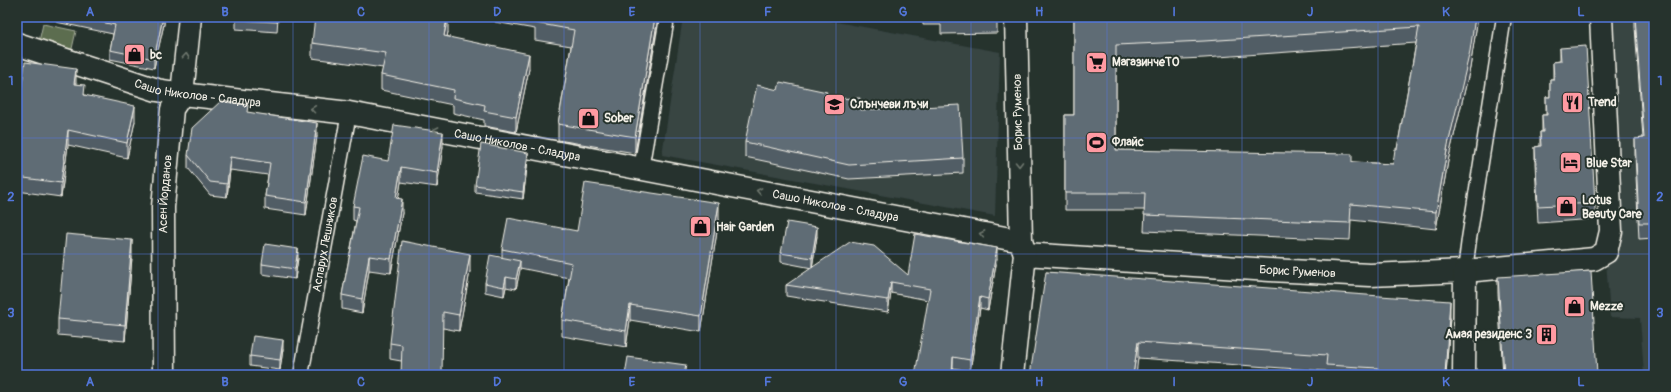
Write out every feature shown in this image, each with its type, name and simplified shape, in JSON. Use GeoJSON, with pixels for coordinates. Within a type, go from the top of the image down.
{"type":"FeatureCollection","features":[{"type":"Feature","properties":{"kind":"street","name":"Асен Йорданов"},"geometry":{"type":"LineString","coordinates":[[164,375],[164,207],[172,108],[182,94],[190,17]]}},
{"type":"Feature","properties":{"kind":"street","name":"Борис Руменов"},"geometry":{"type":"LineString","coordinates":[[1012,375],[1023,248],[1016,17]]}},
{"type":"Feature","properties":{"kind":"street","name":"Борис Руменов"},"geometry":{"type":"LineString","coordinates":[[1023,248],[1270,270],[1370,275],[1465,271],[1594,259],[1606,252],[1611,231],[1601,17]]}},
{"type":"Feature","properties":{"kind":"street","name":"Сашо Николов - Сладура"},"geometry":{"type":"LineString","coordinates":[[17,44],[157,90],[349,113],[641,168],[1023,248]]}},
{"type":"Feature","properties":{"kind":"street"},"geometry":{"type":"LineString","coordinates":[[1464,375],[1465,271]]}},
{"type":"Feature","properties":{"kind":"lane"},"geometry":{"type":"LineString","coordinates":[[1465,271],[1504,17]]}},
{"type":"Feature","properties":{"kind":"lane"},"geometry":{"type":"LineString","coordinates":[[641,168],[666,24]]}},
{"type":"Feature","properties":{"kind":"lane","name":"Аспарух Лешников"},"geometry":{"type":"LineString","coordinates":[[301,375],[349,113]]}},
{"type":"Feature","properties":{"kind":"shaded area","name":"Слънчеви лъчи"},"geometry":{"type":"Polygon","coordinates":[[[683,17],[809,17],[1000,52],[995,216],[662,155],[683,17]]]}},
{"type":"Feature","properties":{"kind":"shaded area"},"geometry":{"type":"Polygon","coordinates":[[[1589,17],[1654,17],[1654,375],[1644,375],[1640,318],[1610,317],[1589,17]]]}},
{"type":"Feature","properties":{"kind":"green space"},"geometry":{"type":"Polygon","coordinates":[[[43,24],[76,31],[71,53],[38,46],[43,24]]]}},
{"type":"Feature","properties":{"kind":"building"},"geometry":{"type":"Polygon","coordinates":[[[77,17],[163,17],[154,59],[110,50],[115,25],[77,17]]]}},
{"type":"Feature","properties":{"kind":"building"},"geometry":{"type":"Polygon","coordinates":[[[236,17],[277,17],[277,22],[236,20],[236,17]]]}},
{"type":"Feature","properties":{"kind":"building"},"geometry":{"type":"Polygon","coordinates":[[[315,17],[447,17],[444,36],[529,54],[516,117],[484,111],[485,105],[453,98],[454,90],[381,75],[386,53],[312,43],[315,17]]]}},
{"type":"Feature","properties":{"kind":"building"},"geometry":{"type":"Polygon","coordinates":[[[536,17],[655,17],[635,137],[558,124],[574,30],[535,23],[536,17]]]}},
{"type":"Feature","properties":{"kind":"building"},"geometry":{"type":"Polygon","coordinates":[[[1074,17],[1475,17],[1470,51],[1448,145],[1436,212],[1351,204],[1350,223],[1144,215],[1145,193],[1065,193],[1065,115],[1074,115],[1074,17]],[[1419,27],[1204,41],[1116,45],[1116,150],[1352,154],[1352,162],[1393,164],[1395,149],[1397,149],[1419,27]]]}},
{"type":"Feature","properties":{"kind":"building"},"geometry":{"type":"Polygon","coordinates":[[[1635,17],[1654,17],[1654,223],[1639,223],[1635,139],[1644,138],[1635,17]]]}},
{"type":"Feature","properties":{"kind":"building"},"geometry":{"type":"Polygon","coordinates":[[[1586,46],[1595,203],[1538,206],[1535,147],[1541,146],[1540,132],[1543,132],[1542,115],[1547,115],[1546,97],[1550,97],[1550,79],[1554,79],[1553,62],[1561,61],[1560,48],[1586,46]]]}},
{"type":"Feature","properties":{"kind":"building"},"geometry":{"type":"Polygon","coordinates":[[[25,62],[76,69],[74,84],[85,85],[84,95],[135,106],[127,143],[68,130],[61,183],[17,177],[17,100],[20,100],[25,62]]]}},
{"type":"Feature","properties":{"kind":"building"},"geometry":{"type":"Polygon","coordinates":[[[780,82],[827,92],[825,99],[860,98],[861,110],[960,105],[963,158],[849,165],[745,142],[757,85],[778,90],[780,82]]]}},
{"type":"Feature","properties":{"kind":"building"},"geometry":{"type":"Polygon","coordinates":[[[221,101],[248,105],[247,112],[317,123],[306,202],[265,196],[270,163],[230,157],[227,184],[210,182],[188,155],[192,128],[221,101]]]}},
{"type":"Feature","properties":{"kind":"building"},"geometry":{"type":"Polygon","coordinates":[[[394,125],[443,132],[437,173],[401,167],[396,198],[402,199],[391,259],[369,256],[362,299],[342,295],[359,207],[353,206],[363,156],[388,161],[394,125]]]}},
{"type":"Feature","properties":{"kind":"building"},"geometry":{"type":"Polygon","coordinates":[[[481,144],[528,153],[523,192],[475,185],[481,144]]]}},
{"type":"Feature","properties":{"kind":"building"},"geometry":{"type":"Polygon","coordinates":[[[585,183],[719,203],[701,316],[630,305],[626,331],[562,320],[572,263],[502,249],[508,218],[577,231],[585,183]]]}},
{"type":"Feature","properties":{"kind":"building"},"geometry":{"type":"Polygon","coordinates":[[[787,222],[817,227],[812,258],[781,253],[787,222]]]}},
{"type":"Feature","properties":{"kind":"building"},"geometry":{"type":"Polygon","coordinates":[[[66,234],[132,240],[125,325],[58,319],[66,234]]]}},
{"type":"Feature","properties":{"kind":"building"},"geometry":{"type":"Polygon","coordinates":[[[915,234],[997,248],[988,299],[980,297],[970,360],[953,357],[952,375],[915,375],[930,289],[891,282],[888,300],[786,285],[850,242],[874,246],[908,275],[915,234]]]}},
{"type":"Feature","properties":{"kind":"building"},"geometry":{"type":"Polygon","coordinates":[[[402,241],[470,254],[459,315],[443,312],[442,375],[401,375],[402,345],[390,343],[402,241]]]}},
{"type":"Feature","properties":{"kind":"building"},"geometry":{"type":"Polygon","coordinates":[[[265,244],[298,249],[295,269],[262,264],[265,244]]]}},
{"type":"Feature","properties":{"kind":"building"},"geometry":{"type":"Polygon","coordinates":[[[490,255],[520,261],[516,279],[506,277],[504,287],[485,283],[490,255]]]}},
{"type":"Feature","properties":{"kind":"building","name":"Амая резиденс 3"},"geometry":{"type":"Polygon","coordinates":[[[1591,271],[1597,374],[1634,372],[1635,375],[1504,375],[1498,277],[1591,271]]]}},
{"type":"Feature","properties":{"kind":"building"},"geometry":{"type":"Polygon","coordinates":[[[1046,272],[1450,301],[1445,375],[1378,375],[1378,368],[1326,365],[1327,355],[1138,342],[1133,375],[1030,375],[1046,272]]]}},
{"type":"Feature","properties":{"kind":"building"},"geometry":{"type":"Polygon","coordinates":[[[253,336],[283,340],[280,360],[250,356],[253,336]]]}},
{"type":"Feature","properties":{"kind":"building"},"geometry":{"type":"Polygon","coordinates":[[[628,357],[686,365],[684,375],[625,375],[628,357]]]}},
{"type":"Feature","properties":{"kind":"building"},"geometry":{"type":"Polygon","coordinates":[[[31,370],[78,375],[30,375],[31,370]]]}},
{"type":"Feature","properties":{"kind":"place","name":"bc"},"geometry":{"type":"Point","coordinates":[134,55]}},
{"type":"Feature","properties":{"kind":"place","name":"МагазинчеТО"},"geometry":{"type":"Point","coordinates":[1096,62]}},
{"type":"Feature","properties":{"kind":"place","name":"Trend"},"geometry":{"type":"Point","coordinates":[1573,102]}},
{"type":"Feature","properties":{"kind":"place","name":"Слънчеви лъчи"},"geometry":{"type":"Point","coordinates":[834,104]}},
{"type":"Feature","properties":{"kind":"place","name":"Sober"},"geometry":{"type":"Point","coordinates":[589,118]}},
{"type":"Feature","properties":{"kind":"place","name":"Флайс"},"geometry":{"type":"Point","coordinates":[1096,142]}},
{"type":"Feature","properties":{"kind":"place","name":"Blue Star"},"geometry":{"type":"Point","coordinates":[1571,163]}},
{"type":"Feature","properties":{"kind":"place","name":"Lotus Beauty Care"},"geometry":{"type":"Point","coordinates":[1566,207]}},
{"type":"Feature","properties":{"kind":"place","name":"Hair Garden"},"geometry":{"type":"Point","coordinates":[701,227]}},
{"type":"Feature","properties":{"kind":"place","name":"Mezze"},"geometry":{"type":"Point","coordinates":[1575,306]}},
{"type":"Feature","properties":{"kind":"place","name":"Амая резиденс 3"},"geometry":{"type":"Point","coordinates":[1547,334]}}]}
